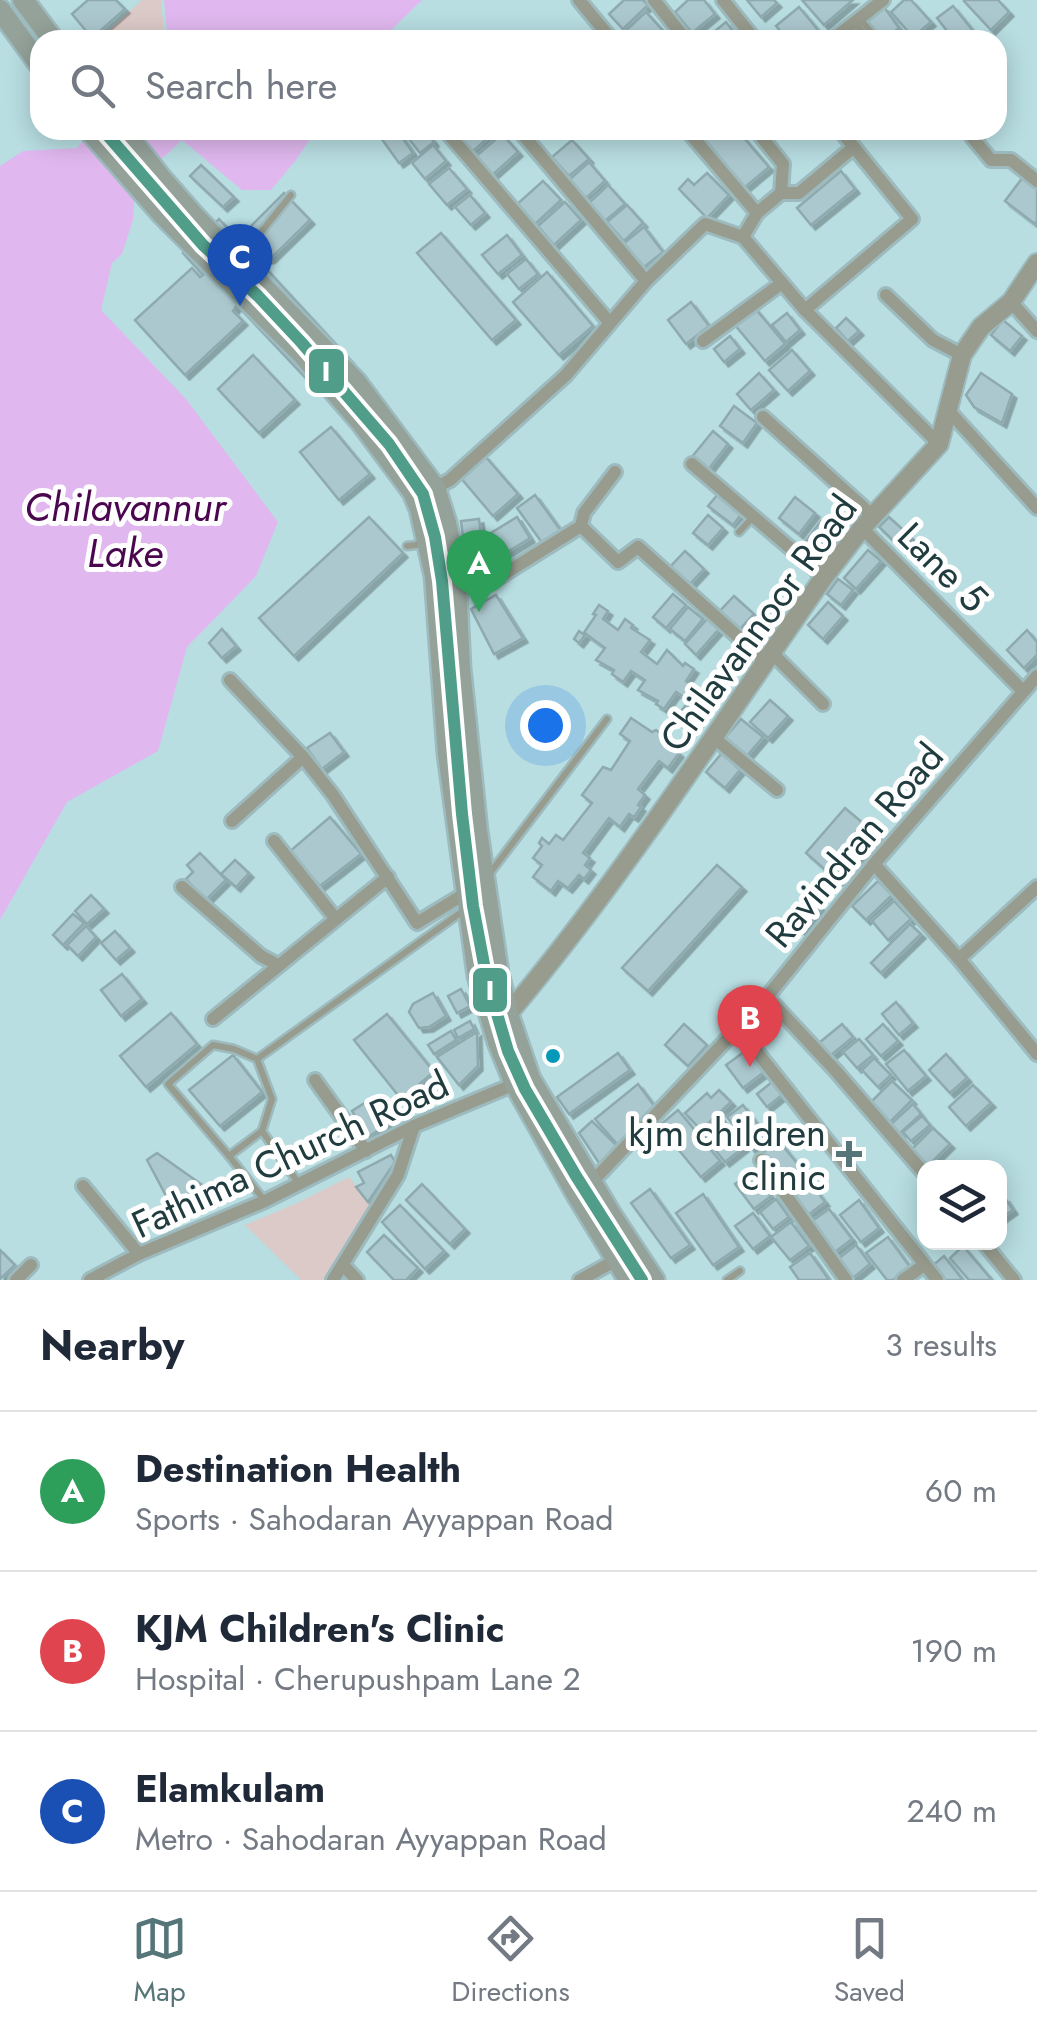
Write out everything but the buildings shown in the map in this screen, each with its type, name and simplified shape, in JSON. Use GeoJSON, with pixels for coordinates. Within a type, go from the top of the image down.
{"type":"FeatureCollection","features":[{"type":"Feature","properties":{"kind":"main road"},"geometry":{"type":"LineString","coordinates":[[23,0],[46,30]]}},
{"type":"Feature","properties":{"kind":"main road"},"geometry":{"type":"LineString","coordinates":[[0,10],[30,51]]}},
{"type":"Feature","properties":{"kind":"main road"},"geometry":{"type":"LineString","coordinates":[[97,140],[163,216],[289,341],[361,422],[413,492],[417,542],[435,576],[448,754],[473,894],[498,973],[523,1081],[629,1280]]}},
{"type":"Feature","properties":{"kind":"main road"},"geometry":{"type":"LineString","coordinates":[[132,140],[160,177],[356,382],[435,488],[455,566],[478,976],[498,1042],[654,1280]]}},
{"type":"Feature","properties":{"kind":"street"},"geometry":{"type":"LineString","coordinates":[[579,0],[604,30]]}},
{"type":"Feature","properties":{"kind":"street"},"geometry":{"type":"LineString","coordinates":[[654,0],[678,30]]}},
{"type":"Feature","properties":{"kind":"street"},"geometry":{"type":"LineString","coordinates":[[723,0],[747,30]]}},
{"type":"Feature","properties":{"kind":"street"},"geometry":{"type":"LineString","coordinates":[[844,30],[880,1]]}},
{"type":"Feature","properties":{"kind":"street"},"geometry":{"type":"LineString","coordinates":[[454,140],[610,323]]}},
{"type":"Feature","properties":{"kind":"street"},"geometry":{"type":"LineString","coordinates":[[527,140],[646,280]]}},
{"type":"Feature","properties":{"kind":"street"},"geometry":{"type":"LineString","coordinates":[[695,140],[757,213]]}},
{"type":"Feature","properties":{"kind":"street"},"geometry":{"type":"LineString","coordinates":[[764,140],[782,164],[781,193]]}},
{"type":"Feature","properties":{"kind":"street"},"geometry":{"type":"LineString","coordinates":[[805,310],[912,219],[848,140]]}},
{"type":"Feature","properties":{"kind":"street"},"geometry":{"type":"LineString","coordinates":[[974,140],[991,160],[1010,160],[1037,181]]}},
{"type":"Feature","properties":{"kind":"street"},"geometry":{"type":"LineString","coordinates":[[743,237],[757,213],[781,193],[798,193],[854,147]]}},
{"type":"Feature","properties":{"kind":"street"},"geometry":{"type":"LineString","coordinates":[[435,488],[450,480],[566,375],[646,280],[705,224],[743,237],[805,310],[939,444]]}},
{"type":"Feature","properties":{"kind":"street","name":"Chilavannoor Road"},"geometry":{"type":"LineString","coordinates":[[508,1014],[558,954],[824,577],[939,444],[962,355],[981,326],[1011,302],[1037,263]]}},
{"type":"Feature","properties":{"kind":"street"},"geometry":{"type":"LineString","coordinates":[[703,341],[782,283]]}},
{"type":"Feature","properties":{"kind":"street"},"geometry":{"type":"LineString","coordinates":[[886,295],[933,340],[962,355]]}},
{"type":"Feature","properties":{"kind":"street"},"geometry":{"type":"LineString","coordinates":[[1011,302],[1037,331]]}},
{"type":"Feature","properties":{"kind":"street"},"geometry":{"type":"LineString","coordinates":[[948,410],[1037,508]]}},
{"type":"Feature","properties":{"kind":"street","name":"Lane 5"},"geometry":{"type":"LineString","coordinates":[[763,417],[868,522],[1022,690]]}},
{"type":"Feature","properties":{"kind":"street"},"geometry":{"type":"LineString","coordinates":[[692,464],[824,577]]}},
{"type":"Feature","properties":{"kind":"street"},"geometry":{"type":"LineString","coordinates":[[456,584],[494,581],[581,526],[584,513],[615,472]]}},
{"type":"Feature","properties":{"kind":"street"},"geometry":{"type":"LineString","coordinates":[[581,526],[618,562],[638,547],[822,704]]}},
{"type":"Feature","properties":{"kind":"street","name":"Ravindran Road"},"geometry":{"type":"LineString","coordinates":[[592,1182],[767,997],[874,864],[1037,676]]}},
{"type":"Feature","properties":{"kind":"street"},"geometry":{"type":"LineString","coordinates":[[230,680],[334,795],[416,923],[473,894]]}},
{"type":"Feature","properties":{"kind":"street"},"geometry":{"type":"LineString","coordinates":[[713,737],[778,790]]}},
{"type":"Feature","properties":{"kind":"street"},"geometry":{"type":"LineString","coordinates":[[232,822],[303,757]]}},
{"type":"Feature","properties":{"kind":"street"},"geometry":{"type":"LineString","coordinates":[[274,841],[336,918]]}},
{"type":"Feature","properties":{"kind":"street"},"geometry":{"type":"LineString","coordinates":[[874,864],[1037,1054]]}},
{"type":"Feature","properties":{"kind":"street"},"geometry":{"type":"LineString","coordinates":[[213,1018],[388,877]]}},
{"type":"Feature","properties":{"kind":"street"},"geometry":{"type":"LineString","coordinates":[[182,887],[260,956],[278,965]]}},
{"type":"Feature","properties":{"kind":"street"},"geometry":{"type":"LineString","coordinates":[[959,959],[1037,887]]}},
{"type":"Feature","properties":{"kind":"street"},"geometry":{"type":"LineString","coordinates":[[767,997],[836,1070],[917,1166]]}},
{"type":"Feature","properties":{"kind":"street"},"geometry":{"type":"LineString","coordinates":[[738,1028],[937,1280]]}},
{"type":"Feature","properties":{"kind":"street"},"geometry":{"type":"LineString","coordinates":[[315,1080],[366,1151]]}},
{"type":"Feature","properties":{"kind":"street","name":"Fathima Church Road"},"geometry":{"type":"LineString","coordinates":[[90,1280],[139,1254],[264,1202],[414,1126],[523,1081]]}},
{"type":"Feature","properties":{"kind":"street"},"geometry":{"type":"LineString","coordinates":[[334,1280],[398,1175],[414,1126]]}},
{"type":"Feature","properties":{"kind":"street"},"geometry":{"type":"LineString","coordinates":[[761,1160],[846,1280]]}},
{"type":"Feature","properties":{"kind":"street"},"geometry":{"type":"LineString","coordinates":[[83,1186],[139,1254]]}},
{"type":"Feature","properties":{"kind":"street"},"geometry":{"type":"LineString","coordinates":[[990,1250],[1014,1280]]}},
{"type":"Feature","properties":{"kind":"street"},"geometry":{"type":"LineString","coordinates":[[580,1280],[616,1260]]}},
{"type":"Feature","properties":{"kind":"street"},"geometry":{"type":"LineString","coordinates":[[16,1280],[30,1264]]}},
{"type":"Feature","properties":{"kind":"street"},"geometry":{"type":"LineString","coordinates":[[903,1280],[924,1265]]}},
{"type":"Feature","properties":{"kind":"street"},"geometry":{"type":"LineString","coordinates":[[344,1266],[357,1280]]}},
{"type":"Feature","properties":{"kind":"lane"},"geometry":{"type":"LineString","coordinates":[[856,20],[863,30]]}},
{"type":"Feature","properties":{"kind":"lane"},"geometry":{"type":"LineString","coordinates":[[856,20],[867,30]]}},
{"type":"Feature","properties":{"kind":"lane"},"geometry":{"type":"LineString","coordinates":[[238,260],[291,196]]}},
{"type":"Feature","properties":{"kind":"lane"},"geometry":{"type":"LineString","coordinates":[[739,532],[754,516]]}},
{"type":"Feature","properties":{"kind":"lane"},"geometry":{"type":"LineString","coordinates":[[257,1059],[473,894],[606,719]]}},
{"type":"Feature","properties":{"kind":"lane"},"geometry":{"type":"LineString","coordinates":[[229,1156],[262,1131],[272,1099],[257,1059],[213,1045],[168,1084],[264,1202]]}},
{"type":"Feature","properties":{"kind":"lane"},"geometry":{"type":"LineString","coordinates":[[262,1131],[300,1184]]}},
{"type":"Feature","properties":{"kind":"lane"},"geometry":{"type":"LineString","coordinates":[[727,1280],[740,1271]]}},
{"type":"Feature","properties":{"kind":"shaded area"},"geometry":{"type":"Polygon","coordinates":[[[142,0],[161,0],[164,30],[109,30],[142,0]]]}},
{"type":"Feature","properties":{"kind":"shaded area"},"geometry":{"type":"Polygon","coordinates":[[[349,1177],[374,1209],[327,1280],[301,1280],[245,1225],[295,1204],[349,1177]]]}},
{"type":"Feature","properties":{"kind":"water"},"geometry":{"type":"Polygon","coordinates":[[[164,0],[422,0],[391,30],[167,30],[164,0]]]}},
{"type":"Feature","properties":{"kind":"water","name":"Chilavannur Lake"},"geometry":{"type":"Polygon","coordinates":[[[83,140],[182,140],[135,184],[133,220],[122,254],[112,263],[101,310],[186,399],[278,522],[256,576],[187,647],[158,751],[67,802],[0,920],[0,166],[23,151],[77,148],[83,140]]]}},
{"type":"Feature","properties":{"kind":"water","name":"Chilavannur Lake"},"geometry":{"type":"Polygon","coordinates":[[[182,140],[309,140],[271,190],[242,190],[182,140]]]}},
{"type":"Feature","properties":{"kind":"transit line","name":"I"},"geometry":{"type":"LineString","coordinates":[[112,140],[203,245],[301,342],[389,444],[423,494],[442,581],[462,814],[487,980],[508,1051],[525,1089],[642,1280]]}},
{"type":"Feature","properties":{"kind":"place","name":"Elamkulam"},"geometry":{"type":"Point","coordinates":[240,306]}},
{"type":"Feature","properties":{"kind":"place","name":"Destination Health"},"geometry":{"type":"Point","coordinates":[479,612]}},
{"type":"Feature","properties":{"kind":"place","name":"KJM Children's Clinic"},"geometry":{"type":"Point","coordinates":[750,1067]}},
{"type":"Feature","properties":{"kind":"place","name":"kjm children clinic"},"geometry":{"type":"Point","coordinates":[849,1154]}}]}
